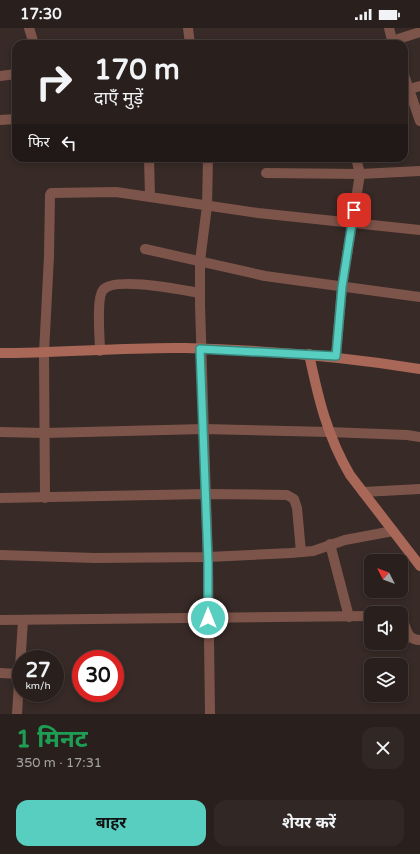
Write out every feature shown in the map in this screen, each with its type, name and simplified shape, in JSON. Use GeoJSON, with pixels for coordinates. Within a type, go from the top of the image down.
{"type":"FeatureCollection","features":[{"type":"Feature","properties":{"kind":"street"},"geometry":{"type":"LineString","coordinates":[[29,28],[33,40]]}},
{"type":"Feature","properties":{"kind":"street"},"geometry":{"type":"LineString","coordinates":[[188,28],[190,40]]}},
{"type":"Feature","properties":{"kind":"street"},"geometry":{"type":"LineString","coordinates":[[389,28],[392,40]]}},
{"type":"Feature","properties":{"kind":"street"},"geometry":{"type":"LineString","coordinates":[[398,40],[420,32]]}},
{"type":"Feature","properties":{"kind":"street"},"geometry":{"type":"LineString","coordinates":[[0,76],[12,74]]}},
{"type":"Feature","properties":{"kind":"street"},"geometry":{"type":"LineString","coordinates":[[420,86],[409,89],[420,121]]}},
{"type":"Feature","properties":{"kind":"street"},"geometry":{"type":"LineString","coordinates":[[0,120],[12,119]]}},
{"type":"Feature","properties":{"kind":"street"},"geometry":{"type":"LineString","coordinates":[[149,162],[150,197]]}},
{"type":"Feature","properties":{"kind":"street"},"geometry":{"type":"LineString","coordinates":[[208,162],[207,206],[200,261],[200,349],[208,557],[210,714]]}},
{"type":"Feature","properties":{"kind":"street"},"geometry":{"type":"LineString","coordinates":[[336,356],[342,287],[360,174],[357,162]]}},
{"type":"Feature","properties":{"kind":"street"},"geometry":{"type":"LineString","coordinates":[[266,173],[360,174],[420,171]]}},
{"type":"Feature","properties":{"kind":"street"},"geometry":{"type":"LineString","coordinates":[[45,498],[44,353],[50,194],[54,192],[116,192],[258,213],[420,230]]}},
{"type":"Feature","properties":{"kind":"street"},"geometry":{"type":"LineString","coordinates":[[146,249],[265,276],[420,297]]}},
{"type":"Feature","properties":{"kind":"street"},"geometry":{"type":"LineString","coordinates":[[100,351],[99,310],[101,293],[107,287],[123,283],[200,293]]}},
{"type":"Feature","properties":{"kind":"street"},"geometry":{"type":"LineString","coordinates":[[0,353],[200,349],[336,356],[420,369]]}},
{"type":"Feature","properties":{"kind":"street"},"geometry":{"type":"LineString","coordinates":[[309,354],[320,404],[329,432],[342,462],[393,531],[418,560]]}},
{"type":"Feature","properties":{"kind":"street"},"geometry":{"type":"LineString","coordinates":[[0,432],[45,433],[204,429],[329,432],[407,435],[420,437]]}},
{"type":"Feature","properties":{"kind":"street"},"geometry":{"type":"LineString","coordinates":[[363,492],[420,489]]}},
{"type":"Feature","properties":{"kind":"street"},"geometry":{"type":"LineString","coordinates":[[0,498],[206,494],[287,495],[292,497],[298,508],[301,552]]}},
{"type":"Feature","properties":{"kind":"street"},"geometry":{"type":"LineString","coordinates":[[0,555],[95,558],[208,557],[301,552],[313,551],[330,544],[393,531]]}},
{"type":"Feature","properties":{"kind":"street"},"geometry":{"type":"LineString","coordinates":[[330,544],[349,617]]}},
{"type":"Feature","properties":{"kind":"street"},"geometry":{"type":"LineString","coordinates":[[0,620],[208,618],[256,616],[364,616]]}},
{"type":"Feature","properties":{"kind":"street"},"geometry":{"type":"LineString","coordinates":[[21,650],[23,620]]}},
{"type":"Feature","properties":{"kind":"street"},"geometry":{"type":"LineString","coordinates":[[408,634],[413,639],[420,640]]}},
{"type":"Feature","properties":{"kind":"street"},"geometry":{"type":"LineString","coordinates":[[0,674],[12,674]]}},
{"type":"Feature","properties":{"kind":"street"},"geometry":{"type":"LineString","coordinates":[[17,714],[18,702]]}},
{"type":"Feature","properties":{"kind":"route"},"geometry":{"type":"LineString","coordinates":[[208,618],[206,492],[200,349],[336,356],[342,287],[354,210]]}}]}
